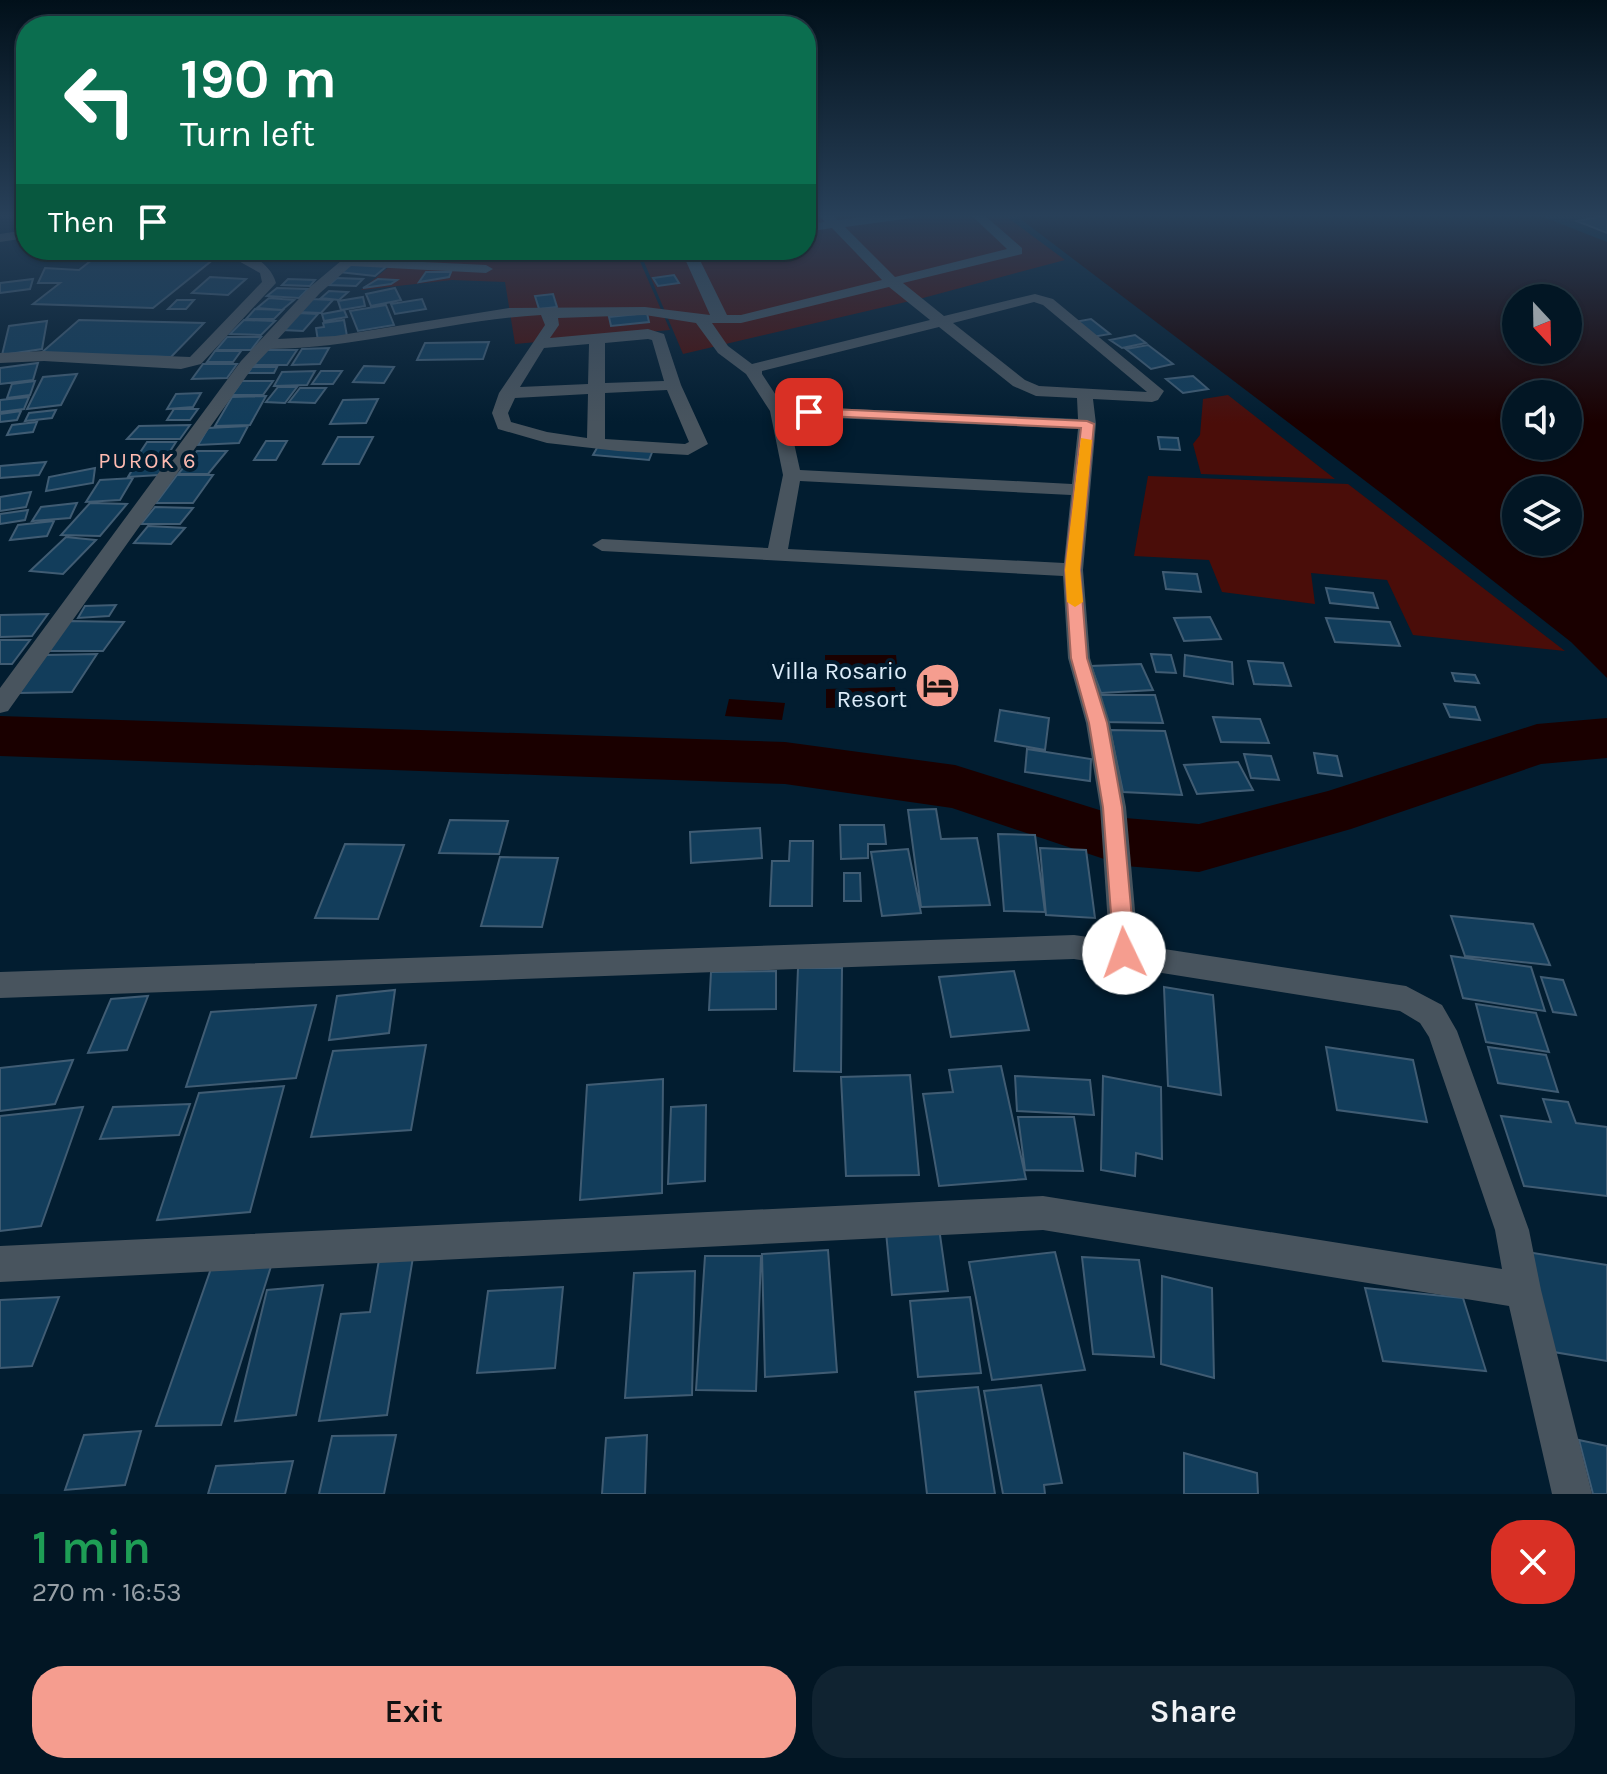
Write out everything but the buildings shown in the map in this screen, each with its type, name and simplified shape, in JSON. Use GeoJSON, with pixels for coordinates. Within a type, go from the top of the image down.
{"type":"FeatureCollection","features":[{"type":"Feature","properties":{"kind":"street"},"geometry":{"type":"LineString","coordinates":[[0,358],[44,356],[181,364],[195,361],[268,284]]}},
{"type":"Feature","properties":{"kind":"street"},"geometry":{"type":"LineString","coordinates":[[0,705],[264,344],[322,284]]}},
{"type":"Feature","properties":{"kind":"street"},"geometry":{"type":"LineString","coordinates":[[704,284],[718,315],[724,319]]}},
{"type":"Feature","properties":{"kind":"street"},"geometry":{"type":"LineString","coordinates":[[264,344],[342,342],[530,310],[544,310],[550,314],[645,311],[702,319],[741,319],[885,284]]}},
{"type":"Feature","properties":{"kind":"street"},"geometry":{"type":"LineString","coordinates":[[753,371],[939,322],[1035,298],[1043,300],[1156,391],[1152,397],[1085,396],[1036,391],[1019,383],[939,322],[894,284]]}},
{"type":"Feature","properties":{"kind":"street"},"geometry":{"type":"LineString","coordinates":[[540,344],[648,334],[659,337],[673,385],[699,444],[688,450],[596,442],[525,434],[504,425],[500,413],[507,393],[552,325],[550,314]]}},
{"type":"Feature","properties":{"kind":"street"},"geometry":{"type":"LineString","coordinates":[[702,319],[723,351],[753,371],[778,411],[792,475],[777,554]]}},
{"type":"Feature","properties":{"kind":"street"},"geometry":{"type":"LineString","coordinates":[[596,442],[597,339]]}},
{"type":"Feature","properties":{"kind":"street"},"geometry":{"type":"LineString","coordinates":[[507,393],[673,385]]}},
{"type":"Feature","properties":{"kind":"street"},"geometry":{"type":"LineString","coordinates":[[1085,396],[1087,424],[1073,570],[1079,658],[1098,723],[1113,807],[1125,948]]}},
{"type":"Feature","properties":{"kind":"street"},"geometry":{"type":"LineString","coordinates":[[778,411],[1087,424]]}},
{"type":"Feature","properties":{"kind":"street"},"geometry":{"type":"LineString","coordinates":[[792,475],[1080,490]]}},
{"type":"Feature","properties":{"kind":"street"},"geometry":{"type":"LineString","coordinates":[[602,545],[1073,570]]}},
{"type":"Feature","properties":{"kind":"street"},"geometry":{"type":"LineString","coordinates":[[0,986],[1074,947],[1125,948],[1406,999],[1431,1014],[1442,1031],[1512,1230],[1523,1290],[1572,1494]]}},
{"type":"Feature","properties":{"kind":"street"},"geometry":{"type":"LineString","coordinates":[[0,1264],[1043,1213],[1523,1290]]}},
{"type":"Feature","properties":{"kind":"shaded area"},"geometry":{"type":"Polygon","coordinates":[[[369,284],[418,284],[361,290],[369,284]]]}},
{"type":"Feature","properties":{"kind":"shaded area"},"geometry":{"type":"Polygon","coordinates":[[[505,284],[650,284],[670,330],[515,344],[505,284]]]}},
{"type":"Feature","properties":{"kind":"shaded area"},"geometry":{"type":"Polygon","coordinates":[[[653,284],[976,284],[923,298],[683,354],[653,284]]]}},
{"type":"Feature","properties":{"kind":"shaded area"},"geometry":{"type":"Polygon","coordinates":[[[1106,284],[1607,284],[1607,678],[1571,642],[1106,284]]]}},
{"type":"Feature","properties":{"kind":"shaded area"},"geometry":{"type":"Polygon","coordinates":[[[1228,395],[1335,479],[1201,474],[1193,444],[1200,435],[1203,399],[1228,395]]]}},
{"type":"Feature","properties":{"kind":"shaded area"},"geometry":{"type":"Polygon","coordinates":[[[1148,476],[1348,484],[1565,651],[1413,635],[1387,580],[1311,573],[1315,604],[1222,592],[1209,560],[1134,556],[1148,476]]]}},
{"type":"Feature","properties":{"kind":"shaded area"},"geometry":{"type":"Polygon","coordinates":[[[825,655],[896,655],[898,675],[825,674],[825,655]]]}},
{"type":"Feature","properties":{"kind":"shaded area"},"geometry":{"type":"Polygon","coordinates":[[[895,687],[898,706],[826,708],[826,689],[895,687]]]}},
{"type":"Feature","properties":{"kind":"shaded area"},"geometry":{"type":"Polygon","coordinates":[[[729,699],[785,703],[782,720],[725,716],[729,699]]]}},
{"type":"Feature","properties":{"kind":"waterway"},"geometry":{"type":"LineString","coordinates":[[0,736],[785,763],[955,787],[1125,842],[1199,848],[1330,813],[1537,744],[1607,738]]}},
{"type":"Feature","properties":{"kind":"slow traffic"},"geometry":{"type":"LineString","coordinates":[[1075,602],[1073,570],[1086,440]]}},
{"type":"Feature","properties":{"kind":"place","name":"Villa Rosario Resort"},"geometry":{"type":"Point","coordinates":[938,685]}},
{"type":"Feature","properties":{"kind":"district","name":"PUROK 6"},"geometry":{"type":"Point","coordinates":[148,461]}},
{"type":"Feature","properties":{"kind":"route"},"geometry":{"type":"LineString","coordinates":[[809,412],[1087,424],[1073,570],[1079,658],[1098,723],[1113,807],[1124,953]]}}]}
